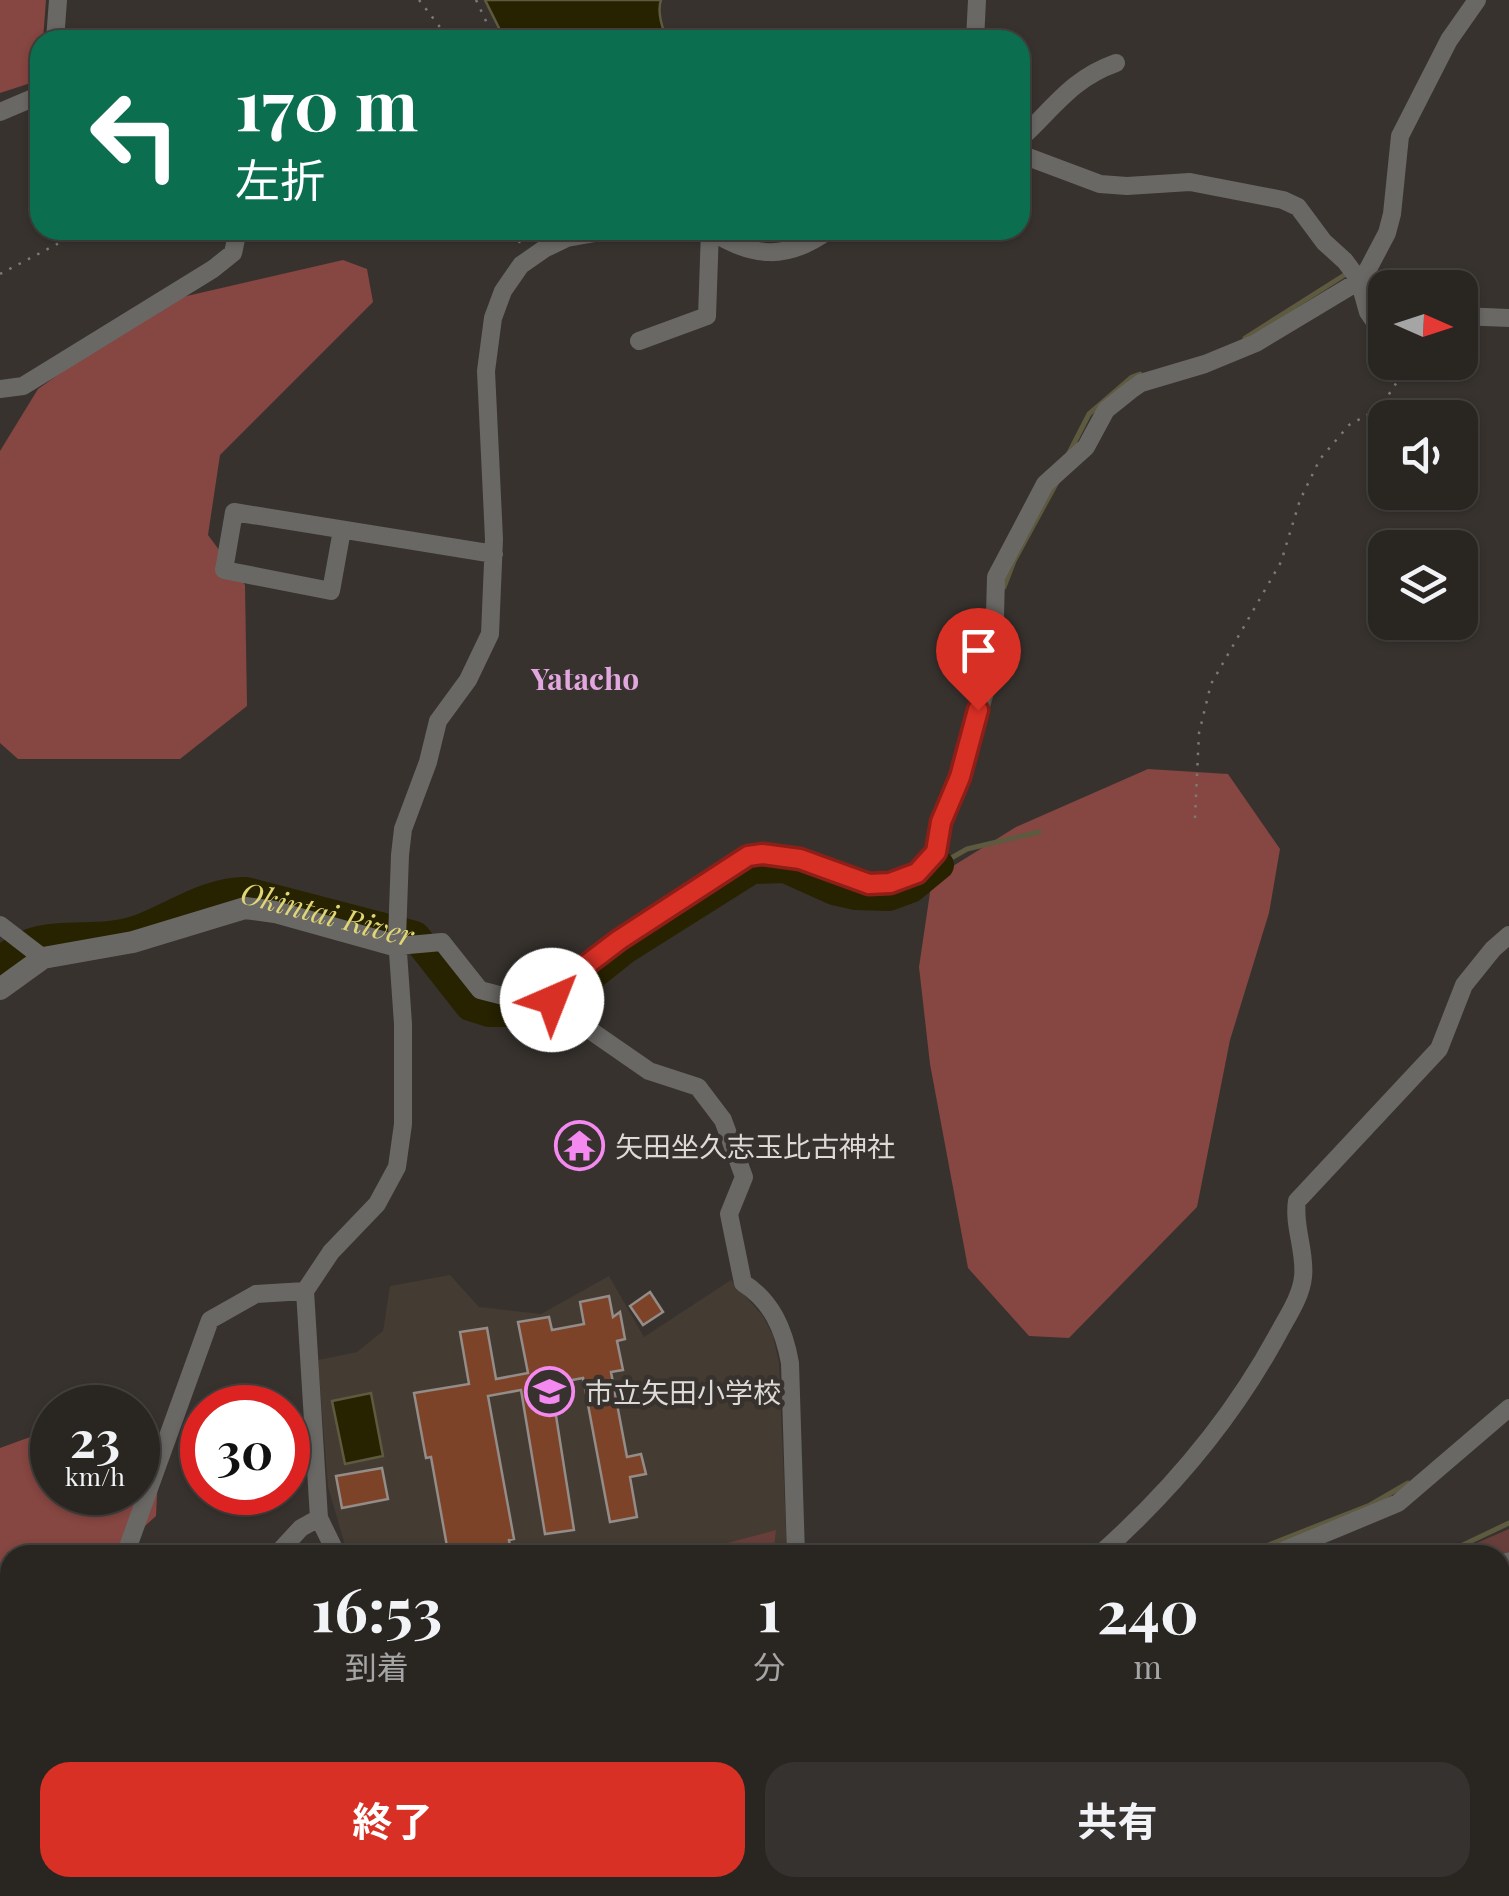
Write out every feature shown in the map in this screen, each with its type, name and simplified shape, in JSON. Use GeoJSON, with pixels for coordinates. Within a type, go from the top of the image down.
{"type":"FeatureCollection","features":[{"type":"Feature","properties":{"kind":"street"},"geometry":{"type":"LineString","coordinates":[[56,30],[58,0]]}},
{"type":"Feature","properties":{"kind":"street"},"geometry":{"type":"LineString","coordinates":[[976,30],[977,0]]}},
{"type":"Feature","properties":{"kind":"street"},"geometry":{"type":"LineString","coordinates":[[552,1001],[619,940],[748,856],[800,859],[869,884],[907,878],[929,863],[960,777],[991,665],[996,577],[1045,484],[1079,454],[1106,410],[1141,384],[1256,343],[1359,280],[1379,248],[1392,214],[1400,136],[1448,40],[1478,0]]}},
{"type":"Feature","properties":{"kind":"street"},"geometry":{"type":"LineString","coordinates":[[1030,128],[1065,91],[1094,71],[1116,63]]}},
{"type":"Feature","properties":{"kind":"street"},"geometry":{"type":"LineString","coordinates":[[0,112],[30,99]]}},
{"type":"Feature","properties":{"kind":"street"},"geometry":{"type":"LineString","coordinates":[[1030,158],[1100,184],[1190,182],[1283,200],[1298,208],[1359,280],[1368,312]]}},
{"type":"Feature","properties":{"kind":"street"},"geometry":{"type":"LineString","coordinates":[[0,390],[23,386],[213,269],[233,253],[236,240]]}},
{"type":"Feature","properties":{"kind":"street"},"geometry":{"type":"LineString","coordinates":[[332,1545],[319,1518],[304,1291],[331,1252],[377,1204],[397,1167],[403,1124],[402,1008],[407,939],[404,829],[438,721],[468,680],[490,634],[494,554],[486,370],[494,318],[503,291],[521,265],[563,240]]}},
{"type":"Feature","properties":{"kind":"street"},"geometry":{"type":"LineString","coordinates":[[638,340],[707,316],[709,240]]}},
{"type":"Feature","properties":{"kind":"street"},"geometry":{"type":"LineString","coordinates":[[724,240],[768,252],[789,251],[816,240]]}},
{"type":"Feature","properties":{"kind":"street"},"geometry":{"type":"LineString","coordinates":[[1478,317],[1509,318]]}},
{"type":"Feature","properties":{"kind":"street"},"geometry":{"type":"LineString","coordinates":[[342,530],[330,591],[224,570],[234,512],[494,554]]}},
{"type":"Feature","properties":{"kind":"street"},"geometry":{"type":"LineString","coordinates":[[0,989],[43,958],[115,946],[245,908],[274,912],[407,939],[442,942],[480,990],[515,999],[552,1001],[649,1071],[698,1087],[722,1120],[744,1177],[728,1214],[743,1283],[762,1295],[785,1336],[790,1363],[796,1545]]}},
{"type":"Feature","properties":{"kind":"street"},"geometry":{"type":"LineString","coordinates":[[0,925],[43,958]]}},
{"type":"Feature","properties":{"kind":"street"},"geometry":{"type":"LineString","coordinates":[[1109,1545],[1177,1480],[1219,1428],[1296,1300],[1304,1277],[1295,1215],[1297,1200],[1438,1049],[1464,985],[1509,935]]}},
{"type":"Feature","properties":{"kind":"street"},"geometry":{"type":"LineString","coordinates":[[129,1545],[210,1320],[256,1294],[304,1291]]}},
{"type":"Feature","properties":{"kind":"street"},"geometry":{"type":"LineString","coordinates":[[1297,1545],[1398,1503],[1509,1408]]}},
{"type":"Feature","properties":{"kind":"street"},"geometry":{"type":"LineString","coordinates":[[285,1545],[301,1528],[319,1518]]}},
{"type":"Feature","properties":{"kind":"path"},"geometry":{"type":"LineString","coordinates":[[419,0],[442,30]]}},
{"type":"Feature","properties":{"kind":"path"},"geometry":{"type":"LineString","coordinates":[[476,0],[490,30]]}},
{"type":"Feature","properties":{"kind":"path"},"geometry":{"type":"LineString","coordinates":[[0,274],[65,240]]}},
{"type":"Feature","properties":{"kind":"path"},"geometry":{"type":"LineString","coordinates":[[1195,818],[1197,754],[1211,684],[1281,562],[1300,500],[1320,458],[1349,424],[1380,408],[1398,380]]}},
{"type":"Feature","properties":{"kind":"shaded area"},"geometry":{"type":"Polygon","coordinates":[[[0,0],[46,0],[44,30],[30,30],[30,83],[0,93],[0,0]]]}},
{"type":"Feature","properties":{"kind":"shaded area"},"geometry":{"type":"Polygon","coordinates":[[[485,0],[661,0],[663,30],[500,30],[485,0]]]}},
{"type":"Feature","properties":{"kind":"shaded area"},"geometry":{"type":"Polygon","coordinates":[[[343,260],[367,269],[373,302],[220,455],[208,535],[245,585],[247,706],[180,759],[18,759],[0,743],[0,451],[38,389],[161,302],[343,260]]]}},
{"type":"Feature","properties":{"kind":"shaded area"},"geometry":{"type":"Polygon","coordinates":[[[1148,769],[1228,774],[1280,849],[1269,913],[1230,1040],[1197,1207],[1069,1338],[1029,1336],[968,1268],[930,1064],[919,967],[932,879],[1016,827],[1148,769]]]}},
{"type":"Feature","properties":{"kind":"shaded area","name":"市立矢田小学校"},"geometry":{"type":"Polygon","coordinates":[[[450,1275],[479,1307],[541,1314],[609,1276],[644,1337],[731,1280],[763,1316],[773,1336],[779,1363],[787,1545],[345,1545],[328,1487],[318,1360],[357,1352],[383,1331],[390,1286],[450,1275]]]}},
{"type":"Feature","properties":{"kind":"shaded area"},"geometry":{"type":"Polygon","coordinates":[[[371,1393],[383,1456],[345,1464],[332,1401],[371,1393]]]}},
{"type":"Feature","properties":{"kind":"shaded area"},"geometry":{"type":"Polygon","coordinates":[[[30,1437],[30,1515],[156,1516],[124,1545],[0,1545],[0,1448],[30,1437]]]}},
{"type":"Feature","properties":{"kind":"shaded area"},"geometry":{"type":"Polygon","coordinates":[[[1509,1529],[1509,1545],[1472,1545],[1509,1529]]]}},
{"type":"Feature","properties":{"kind":"shaded area"},"geometry":{"type":"Polygon","coordinates":[[[776,1530],[774,1545],[720,1545],[776,1530]]]}},
{"type":"Feature","properties":{"kind":"building"},"geometry":{"type":"Polygon","coordinates":[[[650,1292],[663,1312],[643,1325],[630,1306],[650,1292]]]}},
{"type":"Feature","properties":{"kind":"building"},"geometry":{"type":"Polygon","coordinates":[[[609,1296],[613,1317],[620,1312],[625,1339],[617,1341],[623,1370],[611,1372],[627,1457],[641,1454],[646,1474],[630,1477],[637,1517],[610,1522],[583,1378],[551,1384],[574,1530],[545,1534],[521,1390],[488,1396],[514,1539],[509,1540],[510,1545],[447,1545],[431,1457],[426,1458],[414,1393],[469,1384],[460,1332],[487,1328],[496,1379],[528,1373],[518,1322],[549,1317],[552,1330],[584,1324],[580,1302],[609,1296]]]}},
{"type":"Feature","properties":{"kind":"building"},"geometry":{"type":"Polygon","coordinates":[[[382,1468],[388,1499],[342,1508],[336,1476],[382,1468]]]}},
{"type":"Feature","properties":{"kind":"waterway"},"geometry":{"type":"LineString","coordinates":[[1245,338],[1346,274]]}},
{"type":"Feature","properties":{"kind":"waterway"},"geometry":{"type":"LineString","coordinates":[[1069,453],[1089,414],[1140,374]]}},
{"type":"Feature","properties":{"kind":"waterway"},"geometry":{"type":"LineString","coordinates":[[1004,587],[1057,482]]}},
{"type":"Feature","properties":{"kind":"waterway"},"geometry":{"type":"LineString","coordinates":[[972,763],[996,677]]}},
{"type":"Feature","properties":{"kind":"waterway"},"geometry":{"type":"LineString","coordinates":[[939,865],[967,849],[1039,832]]}},
{"type":"Feature","properties":{"kind":"waterway","name":"Okintai River"},"geometry":{"type":"LineString","coordinates":[[0,963],[32,943],[120,935],[205,900],[246,892],[415,936],[470,1006],[489,1012],[524,1012],[541,1009],[565,997],[625,949],[752,869],[785,868],[834,890],[889,896],[911,888],[939,865]]}},
{"type":"Feature","properties":{"kind":"waterway"},"geometry":{"type":"LineString","coordinates":[[1268,1545],[1370,1505],[1408,1483]]}},
{"type":"Feature","properties":{"kind":"waterway"},"geometry":{"type":"LineString","coordinates":[[1463,1545],[1509,1523]]}},
{"type":"Feature","properties":{"kind":"place","name":"矢田坐久志玉比古神社"},"geometry":{"type":"Point","coordinates":[580,1145]}},
{"type":"Feature","properties":{"kind":"place","name":"市立矢田小学校"},"geometry":{"type":"Point","coordinates":[550,1391]}},
{"type":"Feature","properties":{"kind":"district","name":"Yatacho"},"geometry":{"type":"Point","coordinates":[585,678]}},
{"type":"Feature","properties":{"kind":"route"},"geometry":{"type":"LineString","coordinates":[[552,1000],[548,994],[619,940],[748,856],[788,856],[860,884],[890,883],[917,873],[936,852],[938,829],[960,777],[978,710]]}}]}
